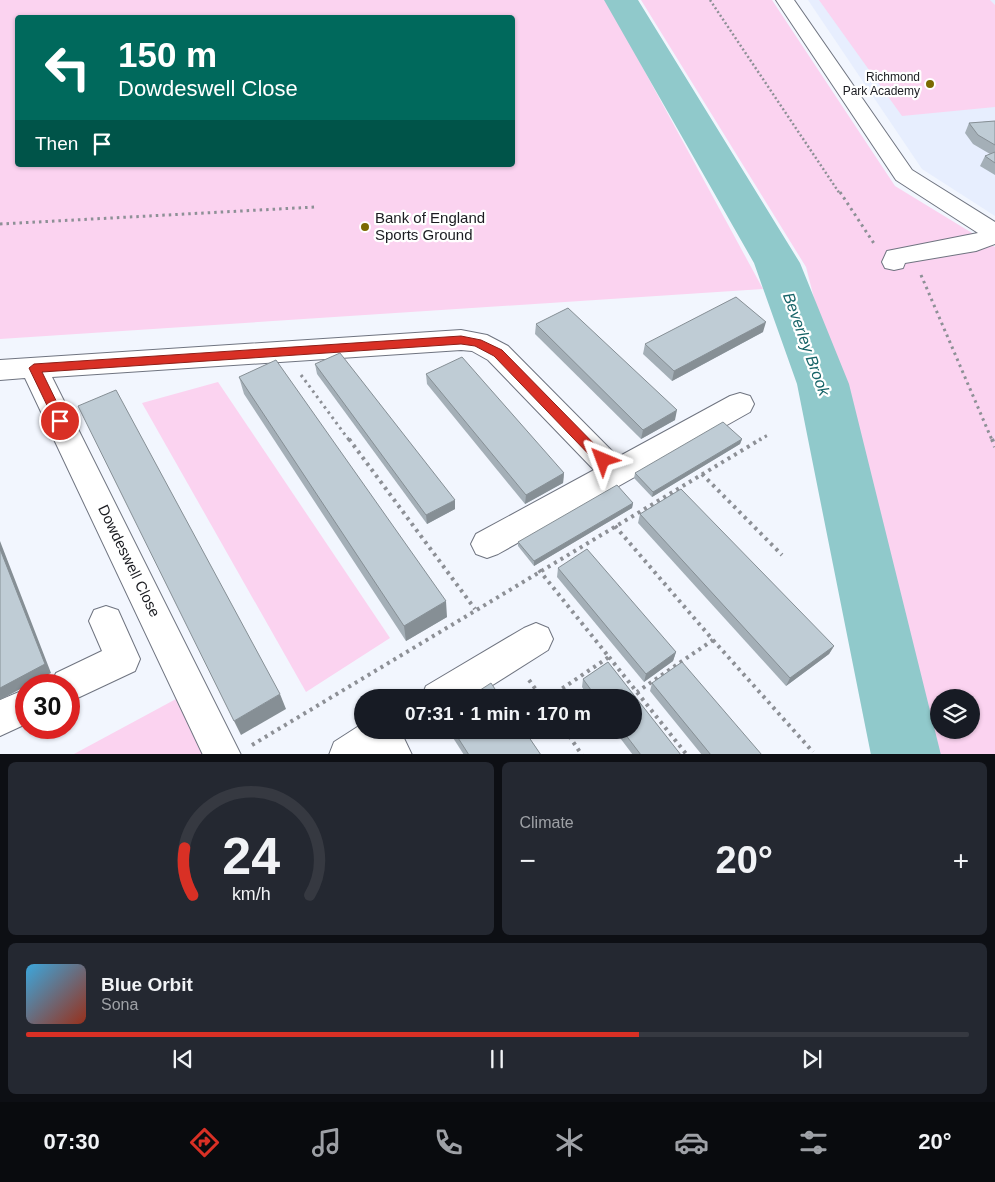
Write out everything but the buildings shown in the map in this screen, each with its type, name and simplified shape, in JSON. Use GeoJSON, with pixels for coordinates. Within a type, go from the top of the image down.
{"type":"FeatureCollection","features":[{"type":"Feature","properties":{"kind":"street"},"geometry":{"type":"LineString","coordinates":[[785,0],[904,175],[995,234]]}},
{"type":"Feature","properties":{"kind":"street"},"geometry":{"type":"LineString","coordinates":[[900,258],[976,243],[995,234]]}},
{"type":"Feature","properties":{"kind":"street"},"geometry":{"type":"LineString","coordinates":[[0,370],[285,353],[461,340],[478,342],[498,353],[616,474]]}},
{"type":"Feature","properties":{"kind":"street","name":"Dowdeswell Close"},"geometry":{"type":"LineString","coordinates":[[34,368],[234,752]]}},
{"type":"Feature","properties":{"kind":"street"},"geometry":{"type":"LineString","coordinates":[[487,544],[740,404]]}},
{"type":"Feature","properties":{"kind":"street"},"geometry":{"type":"LineString","coordinates":[[80,680],[123,659],[106,621]]}},
{"type":"Feature","properties":{"kind":"street"},"geometry":{"type":"LineString","coordinates":[[454,689],[536,639]]}},
{"type":"Feature","properties":{"kind":"street"},"geometry":{"type":"LineString","coordinates":[[0,718],[15,711]]}},
{"type":"Feature","properties":{"kind":"street"},"geometry":{"type":"LineString","coordinates":[[346,754],[387,739]]}},
{"type":"Feature","properties":{"kind":"path"},"geometry":{"type":"LineString","coordinates":[[710,0],[880,252],[900,258],[920,272],[995,448]]}},
{"type":"Feature","properties":{"kind":"path"},"geometry":{"type":"LineString","coordinates":[[0,224],[314,207]]}},
{"type":"Feature","properties":{"kind":"path"},"geometry":{"type":"LineString","coordinates":[[285,353],[475,609]]}},
{"type":"Feature","properties":{"kind":"path"},"geometry":{"type":"LineString","coordinates":[[234,752],[768,435]]}},
{"type":"Feature","properties":{"kind":"path"},"geometry":{"type":"LineString","coordinates":[[702,474],[782,555]]}},
{"type":"Feature","properties":{"kind":"path"},"geometry":{"type":"LineString","coordinates":[[615,526],[813,752]]}},
{"type":"Feature","properties":{"kind":"path"},"geometry":{"type":"LineString","coordinates":[[539,570],[635,689]]}},
{"type":"Feature","properties":{"kind":"path"},"geometry":{"type":"LineString","coordinates":[[641,689],[713,640]]}},
{"type":"Feature","properties":{"kind":"path"},"geometry":{"type":"LineString","coordinates":[[562,689],[610,657]]}},
{"type":"Feature","properties":{"kind":"path"},"geometry":{"type":"LineString","coordinates":[[642,698],[687,754]]}},
{"type":"Feature","properties":{"kind":"path"},"geometry":{"type":"LineString","coordinates":[[571,739],[582,754]]}},
{"type":"Feature","properties":{"kind":"shaded area","name":"Bank of England Sports Ground"},"geometry":{"type":"Polygon","coordinates":[[[0,0],[606,0],[763,289],[0,339],[0,0]]]}},
{"type":"Feature","properties":{"kind":"shaded area"},"geometry":{"type":"Polygon","coordinates":[[[641,0],[772,0],[895,186],[995,247],[995,754],[932,754],[806,267],[641,0]]]}},
{"type":"Feature","properties":{"kind":"shaded area","name":"Richmond Park Academy"},"geometry":{"type":"Polygon","coordinates":[[[808,0],[995,0],[995,216],[922,169],[808,0]]]}},
{"type":"Feature","properties":{"kind":"shaded area","name":"Richmond Park Academy"},"geometry":{"type":"Polygon","coordinates":[[[819,0],[990,0],[995,5],[995,107],[902,116],[819,0]]]}},
{"type":"Feature","properties":{"kind":"shaded area"},"geometry":{"type":"Polygon","coordinates":[[[218,382],[390,638],[306,692],[142,403],[218,382]]]}},
{"type":"Feature","properties":{"kind":"shaded area"},"geometry":{"type":"Polygon","coordinates":[[[176,699],[202,754],[74,754],[176,699]]]}},
{"type":"Feature","properties":{"kind":"waterway","name":"Beverley Brook"},"geometry":{"type":"LineString","coordinates":[[621,0],[777,263],[823,384],[906,754]]}},
{"type":"Feature","properties":{"kind":"place","name":"Richmond Park Academy"},"geometry":{"type":"Point","coordinates":[930,84]}},
{"type":"Feature","properties":{"kind":"place","name":"Bank of England Sports Ground"},"geometry":{"type":"Point","coordinates":[365,227]}},
{"type":"Feature","properties":{"kind":"route"},"geometry":{"type":"LineString","coordinates":[[60,421],[34,368],[461,340],[478,342],[498,353],[603,460]]}}]}
